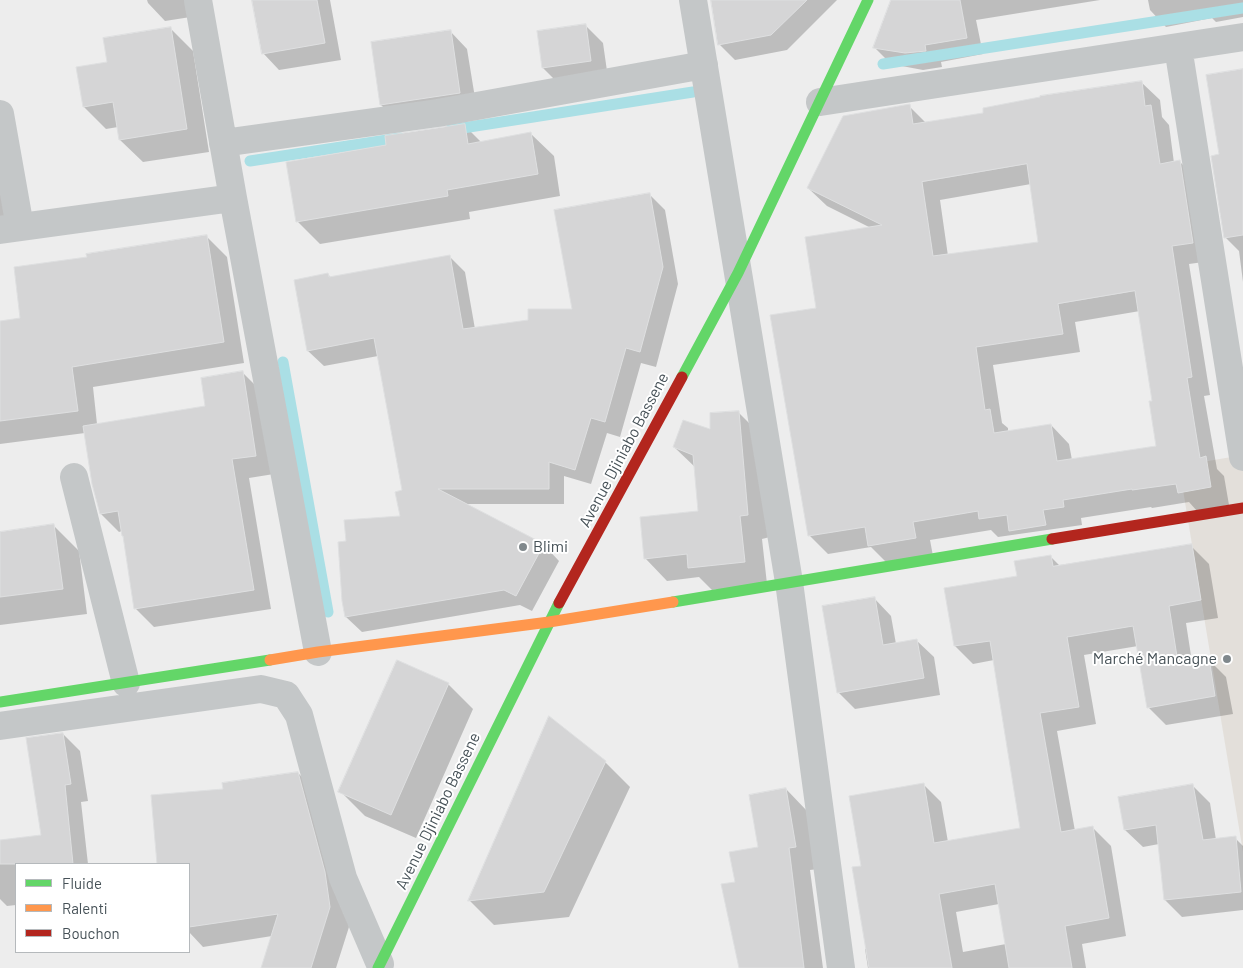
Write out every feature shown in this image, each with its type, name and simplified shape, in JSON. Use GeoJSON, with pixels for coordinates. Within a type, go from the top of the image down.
{"type":"FeatureCollection","features":[{"type":"Feature","properties":{"kind":"street"},"geometry":{"type":"LineString","coordinates":[[198,0],[318,652]]}},
{"type":"Feature","properties":{"kind":"street"},"geometry":{"type":"LineString","coordinates":[[693,0],[789,582],[841,968]]}},
{"type":"Feature","properties":{"kind":"street","name":"Avenue Djiniabo Bassene"},"geometry":{"type":"LineString","coordinates":[[379,966],[549,622],[738,273],[868,0]]}},
{"type":"Feature","properties":{"kind":"street"},"geometry":{"type":"LineString","coordinates":[[820,102],[1243,37]]}},
{"type":"Feature","properties":{"kind":"street"},"geometry":{"type":"LineString","coordinates":[[1178,47],[1243,457]]}},
{"type":"Feature","properties":{"kind":"street"},"geometry":{"type":"LineString","coordinates":[[223,143],[438,113],[704,65]]}},
{"type":"Feature","properties":{"kind":"street"},"geometry":{"type":"LineString","coordinates":[[0,114],[10,229],[233,198]]}},
{"type":"Feature","properties":{"kind":"street"},"geometry":{"type":"LineString","coordinates":[[74,477],[126,683]]}},
{"type":"Feature","properties":{"kind":"street"},"geometry":{"type":"LineString","coordinates":[[0,702],[318,652],[549,622],[1243,508]]}},
{"type":"Feature","properties":{"kind":"street"},"geometry":{"type":"LineString","coordinates":[[0,726],[261,689],[286,695],[299,715],[343,878],[379,966]]}},
{"type":"Feature","properties":{"kind":"shaded area","name":"Marché Mancagne"},"geometry":{"type":"Polygon","coordinates":[[[1243,455],[1243,852],[1179,466],[1243,455]]]}},
{"type":"Feature","properties":{"kind":"building"},"geometry":{"type":"Polygon","coordinates":[[[252,0],[317,0],[325,43],[262,54],[252,0]]]}},
{"type":"Feature","properties":{"kind":"building"},"geometry":{"type":"Polygon","coordinates":[[[711,0],[807,0],[771,35],[718,45],[711,0]]]}},
{"type":"Feature","properties":{"kind":"building"},"geometry":{"type":"Polygon","coordinates":[[[891,0],[960,0],[967,38],[925,45],[926,51],[905,53],[873,48],[891,0]]]}},
{"type":"Feature","properties":{"kind":"building"},"geometry":{"type":"Polygon","coordinates":[[[586,24],[591,61],[542,68],[537,31],[586,24]]]}},
{"type":"Feature","properties":{"kind":"building"},"geometry":{"type":"Polygon","coordinates":[[[171,27],[187,129],[119,140],[113,102],[83,107],[76,67],[107,62],[103,38],[171,27]]]}},
{"type":"Feature","properties":{"kind":"building"},"geometry":{"type":"Polygon","coordinates":[[[451,30],[460,93],[380,105],[371,42],[451,30]]]}},
{"type":"Feature","properties":{"kind":"building"},"geometry":{"type":"Polygon","coordinates":[[[1243,69],[1243,235],[1224,238],[1211,156],[1219,154],[1206,75],[1243,69]]]}},
{"type":"Feature","properties":{"kind":"building"},"geometry":{"type":"Polygon","coordinates":[[[1142,81],[1145,106],[1151,105],[1160,164],[1180,160],[1193,243],[1172,246],[1192,377],[1187,378],[1200,458],[1206,456],[1211,487],[1178,493],[1176,484],[1063,500],[1064,507],[1043,510],[1046,525],[1009,531],[1007,515],[979,519],[978,511],[913,522],[916,538],[868,546],[865,527],[808,536],[770,315],[816,308],[805,237],[882,225],[807,188],[843,116],[910,104],[913,124],[983,113],[983,108],[1040,96],[1142,81]],[[1027,164],[922,182],[933,256],[1038,242],[1027,164]],[[1135,291],[1058,304],[1063,334],[976,347],[985,410],[990,409],[994,433],[1051,424],[1057,461],[1156,446],[1149,401],[1152,401],[1135,291]]]}},
{"type":"Feature","properties":{"kind":"building"},"geometry":{"type":"Polygon","coordinates":[[[465,124],[468,144],[531,132],[538,174],[447,190],[448,196],[296,222],[286,162],[386,145],[385,136],[465,124]]]}},
{"type":"Feature","properties":{"kind":"building"},"geometry":{"type":"Polygon","coordinates":[[[650,193],[663,267],[640,352],[626,348],[605,422],[591,418],[575,470],[549,462],[549,489],[438,489],[544,544],[516,596],[504,590],[345,617],[342,601],[338,542],[346,541],[344,520],[400,516],[395,492],[402,490],[374,338],[307,351],[294,280],[328,273],[329,277],[450,255],[463,329],[528,320],[528,309],[572,309],[554,210],[650,193]]]}},
{"type":"Feature","properties":{"kind":"building"},"geometry":{"type":"Polygon","coordinates":[[[207,235],[224,342],[72,367],[78,411],[0,421],[0,321],[20,318],[14,267],[87,257],[86,254],[207,235]]]}},
{"type":"Feature","properties":{"kind":"building"},"geometry":{"type":"Polygon","coordinates":[[[243,371],[256,456],[232,459],[254,590],[134,609],[118,511],[100,514],[92,484],[83,426],[205,406],[201,378],[243,371]]]}},
{"type":"Feature","properties":{"kind":"building"},"geometry":{"type":"Polygon","coordinates":[[[739,411],[748,515],[740,516],[745,562],[688,568],[687,554],[644,559],[640,517],[698,511],[693,455],[673,447],[683,420],[710,429],[710,413],[739,411]]]}},
{"type":"Feature","properties":{"kind":"building"},"geometry":{"type":"Polygon","coordinates":[[[54,524],[63,589],[0,597],[0,532],[54,524]]]}},
{"type":"Feature","properties":{"kind":"building"},"geometry":{"type":"Polygon","coordinates":[[[1192,544],[1201,600],[1169,606],[1178,663],[1209,658],[1215,696],[1147,708],[1133,626],[1067,637],[1079,707],[1040,713],[1061,832],[1093,826],[1109,918],[1065,926],[1072,968],[1009,968],[995,884],[939,894],[952,968],[869,968],[852,867],[861,866],[849,796],[924,783],[934,843],[1020,828],[990,641],[954,646],[944,588],[1017,576],[1014,561],[1051,555],[1053,566],[1192,544]]]}},
{"type":"Feature","properties":{"kind":"building"},"geometry":{"type":"Polygon","coordinates":[[[875,597],[883,645],[917,639],[924,678],[837,693],[822,606],[875,597]]]}},
{"type":"Feature","properties":{"kind":"building"},"geometry":{"type":"Polygon","coordinates":[[[397,660],[449,683],[391,815],[338,792],[397,660]]]}},
{"type":"Feature","properties":{"kind":"building"},"geometry":{"type":"Polygon","coordinates":[[[549,716],[606,761],[544,892],[468,901],[549,716]]]}},
{"type":"Feature","properties":{"kind":"building"},"geometry":{"type":"Polygon","coordinates":[[[63,733],[71,784],[65,785],[73,863],[0,864],[0,840],[41,835],[26,738],[63,733]]]}},
{"type":"Feature","properties":{"kind":"building"},"geometry":{"type":"Polygon","coordinates":[[[298,772],[325,872],[330,907],[311,968],[261,968],[278,914],[190,927],[190,863],[157,863],[151,795],[223,789],[222,783],[298,772]]]}},
{"type":"Feature","properties":{"kind":"building"},"geometry":{"type":"Polygon","coordinates":[[[1193,784],[1203,840],[1236,836],[1241,892],[1164,900],[1156,825],[1124,830],[1118,797],[1193,784]]]}},
{"type":"Feature","properties":{"kind":"building"},"geometry":{"type":"Polygon","coordinates":[[[786,788],[796,847],[789,848],[804,968],[739,968],[721,884],[735,882],[729,852],[758,847],[749,795],[786,788]]]}},
{"type":"Feature","properties":{"kind":"waterway"},"geometry":{"type":"LineString","coordinates":[[883,64],[1243,8]]}},
{"type":"Feature","properties":{"kind":"waterway"},"geometry":{"type":"LineString","coordinates":[[450,130],[693,92]]}},
{"type":"Feature","properties":{"kind":"waterway"},"geometry":{"type":"LineString","coordinates":[[250,161],[400,138]]}},
{"type":"Feature","properties":{"kind":"waterway"},"geometry":{"type":"LineString","coordinates":[[283,362],[328,612]]}},
{"type":"Feature","properties":{"kind":"traffic: fast"},"geometry":{"type":"LineString","coordinates":[[682,377],[738,273],[868,0]]}},
{"type":"Feature","properties":{"kind":"traffic: fast"},"geometry":{"type":"LineString","coordinates":[[673,602],[1052,539]]}},
{"type":"Feature","properties":{"kind":"traffic: fast"},"geometry":{"type":"LineString","coordinates":[[378,968],[559,603]]}},
{"type":"Feature","properties":{"kind":"traffic: fast"},"geometry":{"type":"LineString","coordinates":[[0,702],[270,660]]}},
{"type":"Feature","properties":{"kind":"traffic: slow"},"geometry":{"type":"LineString","coordinates":[[270,660],[549,622],[673,602]]}},
{"type":"Feature","properties":{"kind":"traffic: jam"},"geometry":{"type":"LineString","coordinates":[[559,603],[682,377]]}},
{"type":"Feature","properties":{"kind":"traffic: jam"},"geometry":{"type":"LineString","coordinates":[[1052,539],[1243,508]]}},
{"type":"Feature","properties":{"kind":"place","name":"Blimi"},"geometry":{"type":"Point","coordinates":[523,547]}},
{"type":"Feature","properties":{"kind":"place","name":"Marché Mancagne"},"geometry":{"type":"Point","coordinates":[1227,659]}}]}
